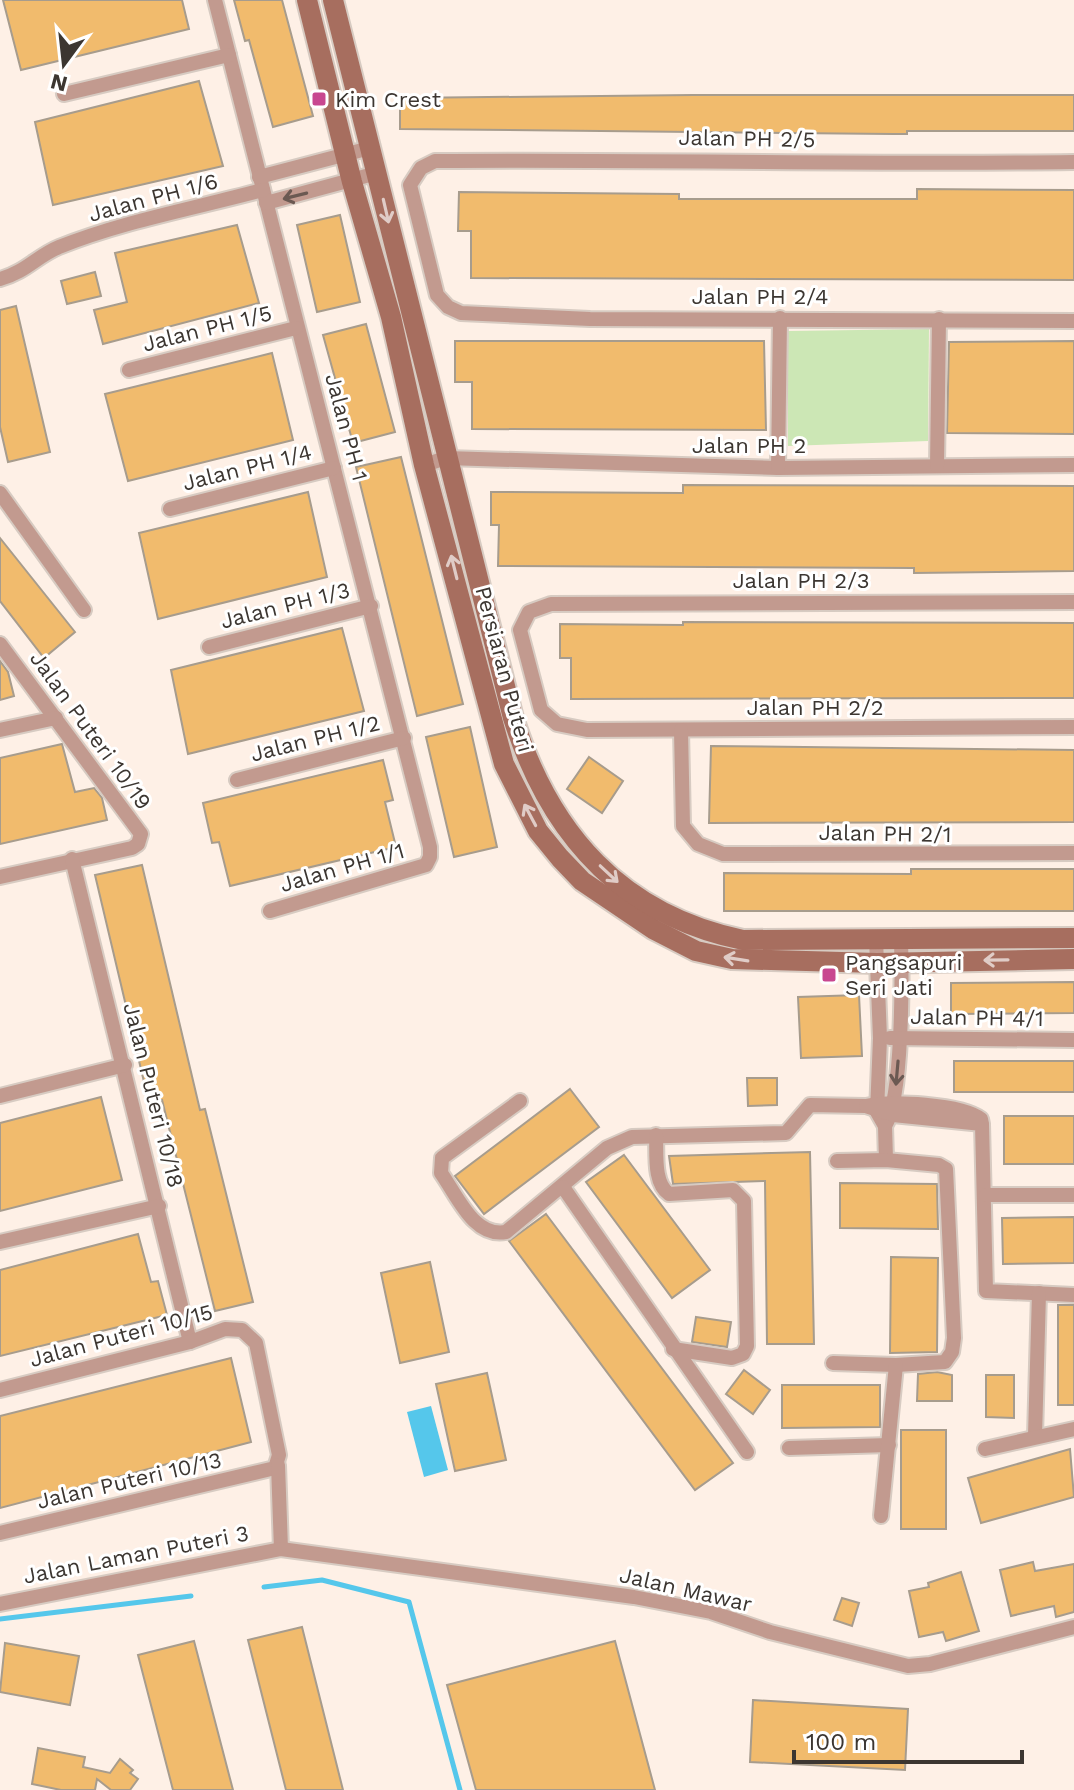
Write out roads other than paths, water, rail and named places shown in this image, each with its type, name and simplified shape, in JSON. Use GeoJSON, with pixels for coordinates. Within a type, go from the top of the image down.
{"type":"FeatureCollection","features":[{"type":"Feature","properties":{"kind":"main road","name":"Persiaran Puteri"},"geometry":{"type":"LineString","coordinates":[[307,0],[352,182],[391,317],[424,465],[504,764],[538,831],[582,881],[626,913],[696,951],[748,961],[877,963],[1074,959]]}},
{"type":"Feature","properties":{"kind":"main road","name":"Persiaran Puteri"},"geometry":{"type":"LineString","coordinates":[[333,0],[446,458],[522,747],[540,786],[583,850],[630,894],[702,932],[743,940],[1074,938]]}},
{"type":"Feature","properties":{"kind":"street","name":"Jalan PH 1"},"geometry":{"type":"LineString","coordinates":[[215,0],[296,328],[404,738],[430,847],[426,865]]}},
{"type":"Feature","properties":{"kind":"street"},"geometry":{"type":"LineString","coordinates":[[64,94],[229,55]]}},
{"type":"Feature","properties":{"kind":"street"},"geometry":{"type":"LineString","coordinates":[[263,190],[370,148]]}},
{"type":"Feature","properties":{"kind":"street","name":"Jalan PH 2/5"},"geometry":{"type":"LineString","coordinates":[[448,307],[437,295],[410,185],[421,168],[435,161],[1074,162]]}},
{"type":"Feature","properties":{"kind":"street"},"geometry":{"type":"LineString","coordinates":[[263,190],[352,182],[377,173]]}},
{"type":"Feature","properties":{"kind":"street","name":"Jalan PH 1/6"},"geometry":{"type":"LineString","coordinates":[[0,279],[22,274],[56,248],[263,190]]}},
{"type":"Feature","properties":{"kind":"street","name":"Jalan PH 2/4"},"geometry":{"type":"LineString","coordinates":[[448,307],[461,313],[590,319],[1074,321]]}},
{"type":"Feature","properties":{"kind":"street"},"geometry":{"type":"LineString","coordinates":[[778,468],[780,318]]}},
{"type":"Feature","properties":{"kind":"street"},"geometry":{"type":"LineString","coordinates":[[937,466],[939,319]]}},
{"type":"Feature","properties":{"kind":"street","name":"Jalan PH 1/5"},"geometry":{"type":"LineString","coordinates":[[129,370],[296,328]]}},
{"type":"Feature","properties":{"kind":"street","name":"Jalan PH 2"},"geometry":{"type":"LineString","coordinates":[[424,465],[446,458],[778,468],[1074,465]]}},
{"type":"Feature","properties":{"kind":"street","name":"Jalan PH 1/4"},"geometry":{"type":"LineString","coordinates":[[170,509],[334,468]]}},
{"type":"Feature","properties":{"kind":"street"},"geometry":{"type":"LineString","coordinates":[[0,493],[84,610]]}},
{"type":"Feature","properties":{"kind":"street","name":"Jalan PH 2/3"},"geometry":{"type":"LineString","coordinates":[[557,724],[541,710],[520,630],[529,612],[551,604],[1074,602]]}},
{"type":"Feature","properties":{"kind":"street","name":"Jalan PH 1/3"},"geometry":{"type":"LineString","coordinates":[[209,647],[371,606]]}},
{"type":"Feature","properties":{"kind":"street","name":"Jalan Puteri 10/19"},"geometry":{"type":"LineString","coordinates":[[0,644],[141,834],[138,844],[132,848],[0,877]]}},
{"type":"Feature","properties":{"kind":"street"},"geometry":{"type":"LineString","coordinates":[[0,730],[56,718]]}},
{"type":"Feature","properties":{"kind":"street","name":"Jalan PH 2/2"},"geometry":{"type":"LineString","coordinates":[[557,724],[587,730],[1074,727]]}},
{"type":"Feature","properties":{"kind":"street","name":"Jalan PH 2/1"},"geometry":{"type":"LineString","coordinates":[[681,730],[683,826],[698,844],[723,854],[1074,853]]}},
{"type":"Feature","properties":{"kind":"street","name":"Jalan PH 1/2"},"geometry":{"type":"LineString","coordinates":[[237,780],[404,738]]}},
{"type":"Feature","properties":{"kind":"street","name":"Jalan Puteri 10/18"},"geometry":{"type":"LineString","coordinates":[[72,859],[125,1065],[190,1342]]}},
{"type":"Feature","properties":{"kind":"street","name":"Jalan PH 1/1"},"geometry":{"type":"LineString","coordinates":[[270,911],[426,865]]}},
{"type":"Feature","properties":{"kind":"street"},"geometry":{"type":"LineString","coordinates":[[873,1107],[880,1038],[876,939]]}},
{"type":"Feature","properties":{"kind":"street"},"geometry":{"type":"LineString","coordinates":[[886,1160],[900,1039],[901,939]]}},
{"type":"Feature","properties":{"kind":"street","name":"Jalan PH 4/1"},"geometry":{"type":"LineString","coordinates":[[880,1038],[1074,1040]]}},
{"type":"Feature","properties":{"kind":"street"},"geometry":{"type":"LineString","coordinates":[[0,1096],[125,1065]]}},
{"type":"Feature","properties":{"kind":"street"},"geometry":{"type":"LineString","coordinates":[[520,1101],[442,1158],[441,1173],[480,1228],[492,1234],[506,1232],[607,1148],[632,1137],[786,1133],[810,1105],[873,1107],[891,1115],[965,1111],[981,1119],[982,1124],[986,1291],[1074,1295]]}},
{"type":"Feature","properties":{"kind":"street"},"geometry":{"type":"LineString","coordinates":[[873,1107],[891,1115]]}},
{"type":"Feature","properties":{"kind":"street"},"geometry":{"type":"LineString","coordinates":[[656,1135],[658,1178],[669,1194],[733,1190],[744,1201],[747,1346],[743,1354],[732,1358],[673,1349]]}},
{"type":"Feature","properties":{"kind":"street"},"geometry":{"type":"LineString","coordinates":[[833,1363],[896,1365],[945,1362],[952,1352],[946,1169],[939,1165],[886,1160],[837,1161]]}},
{"type":"Feature","properties":{"kind":"street"},"geometry":{"type":"LineString","coordinates":[[563,1187],[747,1452]]}},
{"type":"Feature","properties":{"kind":"street"},"geometry":{"type":"LineString","coordinates":[[986,1195],[1074,1195]]}},
{"type":"Feature","properties":{"kind":"street"},"geometry":{"type":"LineString","coordinates":[[0,1242],[159,1206]]}},
{"type":"Feature","properties":{"kind":"street"},"geometry":{"type":"LineString","coordinates":[[1035,1436],[1039,1293]]}},
{"type":"Feature","properties":{"kind":"street","name":"Jalan Puteri 10/15"},"geometry":{"type":"LineString","coordinates":[[0,1390],[190,1342],[225,1329],[242,1330],[256,1343],[279,1455],[273,1467],[281,1549]]}},
{"type":"Feature","properties":{"kind":"street"},"geometry":{"type":"LineString","coordinates":[[881,1516],[896,1365]]}},
{"type":"Feature","properties":{"kind":"street"},"geometry":{"type":"LineString","coordinates":[[985,1449],[1074,1429]]}},
{"type":"Feature","properties":{"kind":"street"},"geometry":{"type":"LineString","coordinates":[[789,1448],[889,1445]]}},
{"type":"Feature","properties":{"kind":"street","name":"Jalan Puteri 10/13"},"geometry":{"type":"LineString","coordinates":[[0,1533],[273,1467]]}},
{"type":"Feature","properties":{"kind":"street","name":"Jalan Laman Puteri 3"},"geometry":{"type":"LineString","coordinates":[[0,1604],[281,1549]]}},
{"type":"Feature","properties":{"kind":"street","name":"Jalan Mawar"},"geometry":{"type":"LineString","coordinates":[[281,1549],[634,1597],[711,1612],[780,1634],[908,1666],[930,1664],[1074,1627]]}},
{"type":"Feature","properties":{"kind":"water"},"geometry":{"type":"Polygon","coordinates":[[[431,1406],[448,1470],[424,1477],[407,1412],[431,1406]]]}},
{"type":"Feature","properties":{"kind":"waterway"},"geometry":{"type":"LineString","coordinates":[[264,1587],[322,1580],[409,1602],[460,1790]]}},
{"type":"Feature","properties":{"kind":"waterway"},"geometry":{"type":"LineString","coordinates":[[0,1619],[191,1596]]}},
{"type":"Feature","properties":{"kind":"place","name":"Kim Crest"},"geometry":{"type":"Point","coordinates":[319,99]}},
{"type":"Feature","properties":{"kind":"place","name":"Pangsapuri Seri Jati"},"geometry":{"type":"Point","coordinates":[829,975]}}]}
